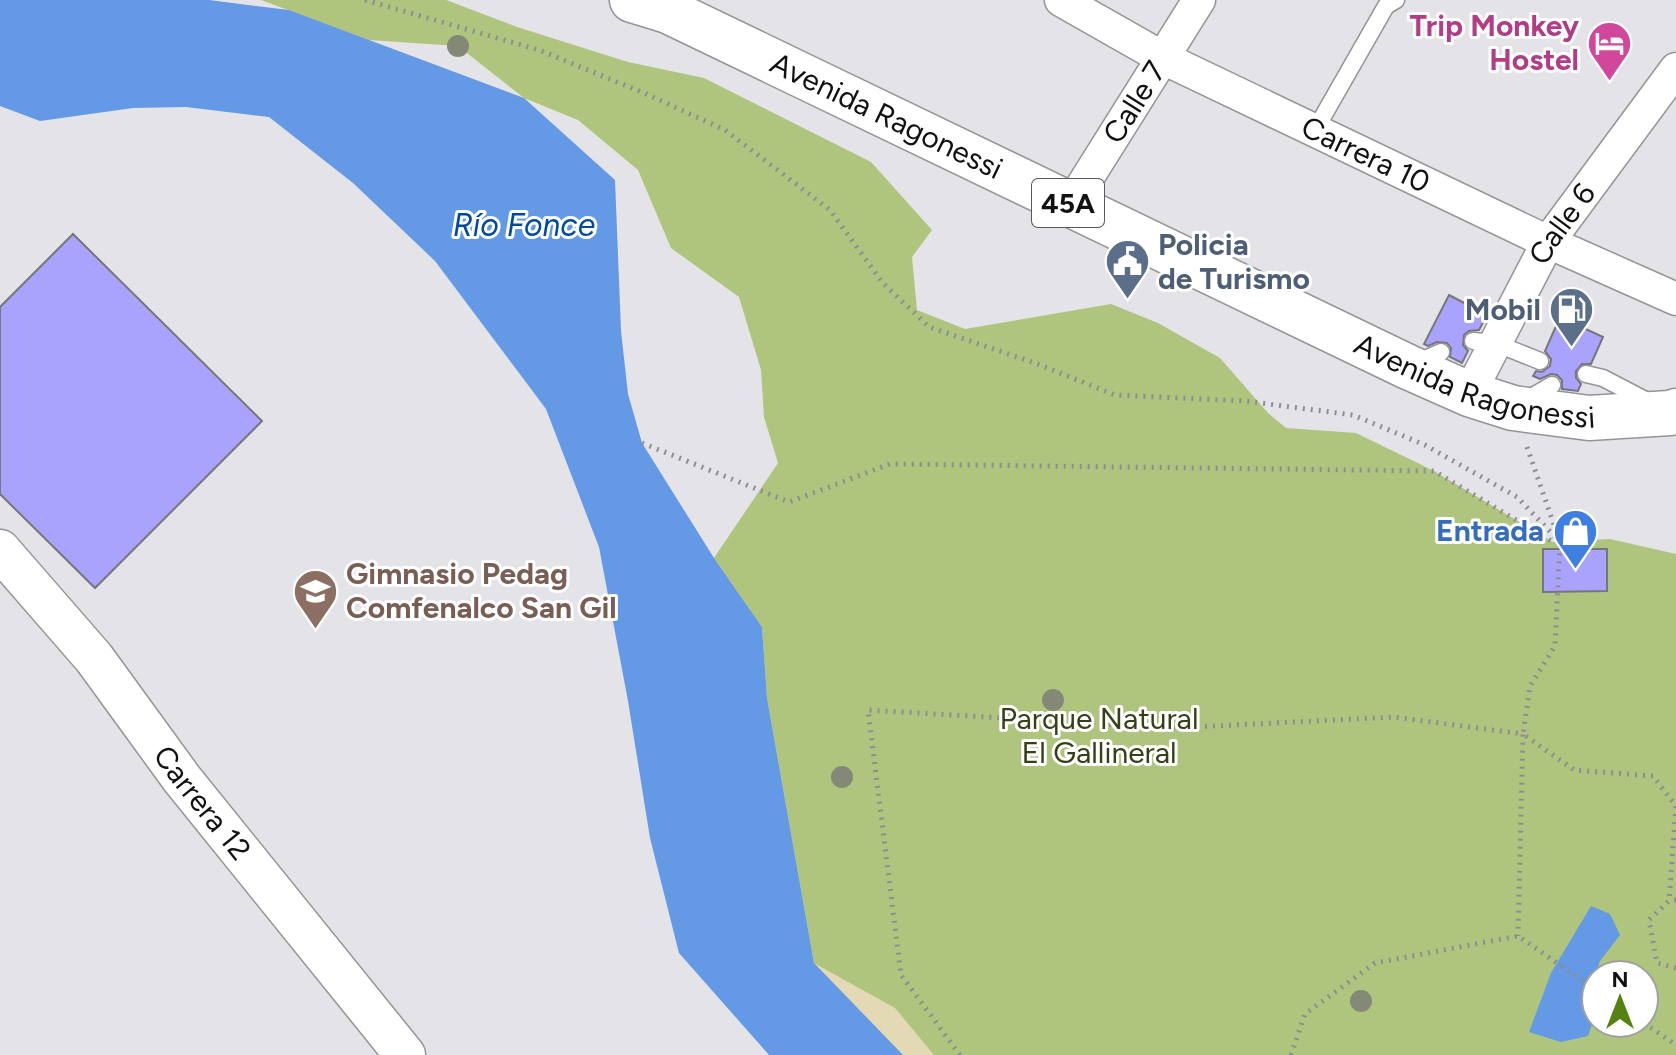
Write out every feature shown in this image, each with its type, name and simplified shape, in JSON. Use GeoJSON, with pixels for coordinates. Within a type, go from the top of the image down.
{"type":"FeatureCollection","features":[{"type":"Feature","properties":{"kind":"highway","name":"Avenida Ragonessi"},"geometry":{"type":"LineString","coordinates":[[658,4],[1071,204],[1424,360],[1469,394],[1513,408],[1589,418],[1673,412]]}},
{"type":"Feature","properties":{"kind":"street","name":"Carrera 10"},"geometry":{"type":"LineString","coordinates":[[1061,0],[1163,58],[1314,132],[1676,299]]}},
{"type":"Feature","properties":{"kind":"street","name":"Calle 7"},"geometry":{"type":"LineString","coordinates":[[1071,204],[1199,0]]}},
{"type":"Feature","properties":{"kind":"street","name":"Calle 6"},"geometry":{"type":"LineString","coordinates":[[1469,394],[1484,342],[1548,242],[1676,69]]}},
{"type":"Feature","properties":{"kind":"street","name":"Carrera 12"},"geometry":{"type":"LineString","coordinates":[[0,550],[94,658],[182,779],[405,1055]]}},
{"type":"Feature","properties":{"kind":"lane"},"geometry":{"type":"LineString","coordinates":[[1314,132],[1386,6],[1396,0]]}},
{"type":"Feature","properties":{"kind":"lane"},"geometry":{"type":"LineString","coordinates":[[1484,342],[1540,361]]}},
{"type":"Feature","properties":{"kind":"lane"},"geometry":{"type":"LineString","coordinates":[[1586,374],[1603,378],[1673,412]]}},
{"type":"Feature","properties":{"kind":"lane"},"geometry":{"type":"LineString","coordinates":[[1513,408],[1552,385]]}},
{"type":"Feature","properties":{"kind":"path"},"geometry":{"type":"LineString","coordinates":[[365,0],[539,50],[725,130],[830,210],[882,282],[929,327],[1035,363],[1115,395],[1245,401],[1353,415],[1425,445],[1517,497],[1560,542]]}},
{"type":"Feature","properties":{"kind":"path"},"geometry":{"type":"LineString","coordinates":[[1513,408],[1560,542],[1555,646],[1530,686],[1523,734],[1518,936]]}},
{"type":"Feature","properties":{"kind":"path"},"geometry":{"type":"LineString","coordinates":[[642,443],[789,502],[890,464],[1434,471],[1553,542],[1560,542]]}},
{"type":"Feature","properties":{"kind":"path"},"geometry":{"type":"LineString","coordinates":[[960,1055],[901,975],[868,710],[1174,728],[1394,717],[1523,734],[1574,770],[1653,776],[1676,806],[1672,901],[1649,920],[1657,963],[1676,968]]}},
{"type":"Feature","properties":{"kind":"path"},"geometry":{"type":"LineString","coordinates":[[1291,1055],[1305,1014],[1375,963],[1518,936],[1580,979]]}},
{"type":"Feature","properties":{"kind":"green space","name":"Parque Natural El Gallineral"},"geometry":{"type":"Polygon","coordinates":[[[261,0],[446,0],[517,27],[628,62],[704,78],[871,162],[932,230],[912,257],[917,310],[965,329],[1111,304],[1158,323],[1220,358],[1268,413],[1286,428],[1356,433],[1434,471],[1553,542],[1610,539],[1676,554],[1676,1055],[903,1055],[814,963],[767,698],[762,627],[714,558],[778,463],[764,417],[761,370],[739,297],[671,248],[638,170],[578,120],[524,98],[458,46],[369,40],[261,0]]]}},
{"type":"Feature","properties":{"kind":"sand"},"geometry":{"type":"Polygon","coordinates":[[[814,963],[895,1008],[934,1055],[903,1055],[814,963]]]}},
{"type":"Feature","properties":{"kind":"water","name":"Río Fonce"},"geometry":{"type":"Polygon","coordinates":[[[0,0],[209,0],[289,10],[524,98],[615,180],[621,331],[628,394],[642,443],[714,558],[762,627],[767,698],[814,963],[903,1055],[769,1055],[679,953],[650,838],[599,547],[546,409],[435,261],[353,183],[269,117],[186,107],[133,108],[40,121],[0,106],[0,0]]]}},
{"type":"Feature","properties":{"kind":"water"},"geometry":{"type":"Polygon","coordinates":[[[1591,906],[1610,914],[1620,935],[1602,959],[1580,959],[1580,1038],[1561,1042],[1529,1032],[1551,973],[1591,906]]]}},
{"type":"Feature","properties":{"kind":"building"},"geometry":{"type":"Polygon","coordinates":[[[73,234],[262,421],[95,588],[0,494],[0,307],[73,234]]]}},
{"type":"Feature","properties":{"kind":"building"},"geometry":{"type":"Polygon","coordinates":[[[1449,295],[1487,315],[1479,330],[1464,335],[1463,345],[1468,351],[1462,363],[1450,357],[1451,348],[1447,343],[1424,344],[1449,295]]]}},
{"type":"Feature","properties":{"kind":"building","name":"Mobil"},"geometry":{"type":"Polygon","coordinates":[[[1560,317],[1603,337],[1591,364],[1582,364],[1576,371],[1576,378],[1581,384],[1578,391],[1562,389],[1562,380],[1557,375],[1540,379],[1533,376],[1536,371],[1542,372],[1550,366],[1551,359],[1545,351],[1560,317]]]}},
{"type":"Feature","properties":{"kind":"building","name":"Entrada"},"geometry":{"type":"Polygon","coordinates":[[[1543,549],[1607,549],[1607,591],[1543,592],[1543,549]]]}},
{"type":"Feature","properties":{"kind":"place","name":"Trip Monkey Hostel"},"geometry":{"type":"Point","coordinates":[1610,82]}},
{"type":"Feature","properties":{"kind":"place","name":"Policia de Turismo"},"geometry":{"type":"Point","coordinates":[1127,301]}},
{"type":"Feature","properties":{"kind":"place","name":"Mobil"},"geometry":{"type":"Point","coordinates":[1572,349]}},
{"type":"Feature","properties":{"kind":"place","name":"Entrada"},"geometry":{"type":"Point","coordinates":[1575,570]}},
{"type":"Feature","properties":{"kind":"place","name":"Gimnasio Pedag Comfenalco San Gil"},"geometry":{"type":"Point","coordinates":[315,630]}}]}
